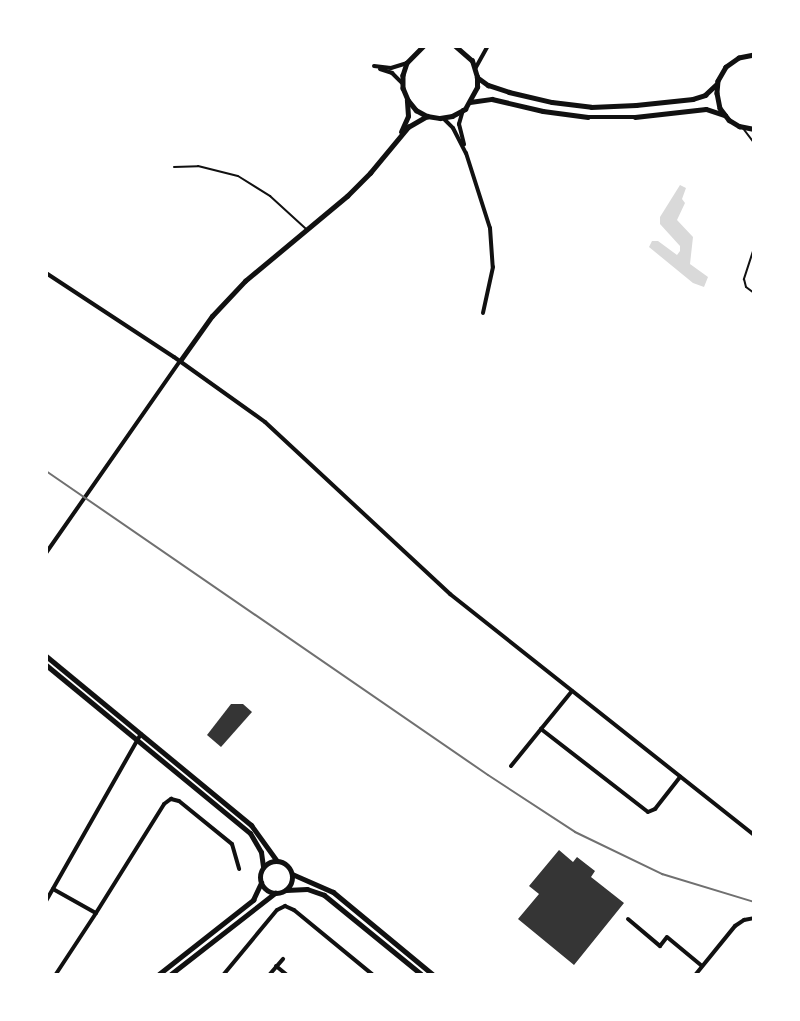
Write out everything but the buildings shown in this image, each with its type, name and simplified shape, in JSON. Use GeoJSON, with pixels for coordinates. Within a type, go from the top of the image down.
{"type":"FeatureCollection","features":[{"type":"Feature","properties":{"kind":"main road"},"geometry":{"type":"LineString","coordinates":[[46,656],[250,833],[261,852],[263,867],[261,883],[266,889],[275,893],[307,889],[320,892],[421,975]]}},
{"type":"Feature","properties":{"kind":"main road"},"geometry":{"type":"LineString","coordinates":[[46,665],[251,825],[277,861],[286,865],[292,874],[333,892],[432,975]]}},
{"type":"Feature","properties":{"kind":"main road"},"geometry":{"type":"LineString","coordinates":[[263,867],[277,861]]}},
{"type":"Feature","properties":{"kind":"main road"},"geometry":{"type":"LineString","coordinates":[[286,890],[292,881],[292,874]]}},
{"type":"Feature","properties":{"kind":"street"},"geometry":{"type":"LineString","coordinates":[[402,83],[407,63],[416,50],[424,46]]}},
{"type":"Feature","properties":{"kind":"street"},"geometry":{"type":"LineString","coordinates":[[455,47],[460,46]]}},
{"type":"Feature","properties":{"kind":"street"},"geometry":{"type":"LineString","coordinates":[[475,69],[488,46]]}},
{"type":"Feature","properties":{"kind":"street"},"geometry":{"type":"LineString","coordinates":[[455,47],[466,54],[477,77],[476,90],[463,110],[459,124],[493,243],[492,276],[483,314]]}},
{"type":"Feature","properties":{"kind":"street"},"geometry":{"type":"LineString","coordinates":[[477,77],[492,87],[552,102],[591,106],[654,104],[698,98],[708,94],[717,84],[722,72],[731,63],[753,55]]}},
{"type":"Feature","properties":{"kind":"street"},"geometry":{"type":"LineString","coordinates":[[407,63],[391,68],[374,66],[392,73],[402,83],[407,98],[416,110],[427,116],[442,118],[463,110]]}},
{"type":"Feature","properties":{"kind":"street"},"geometry":{"type":"LineString","coordinates":[[717,84],[717,99],[725,115]]}},
{"type":"Feature","properties":{"kind":"street"},"geometry":{"type":"LineString","coordinates":[[395,142],[407,120],[407,98]]}},
{"type":"Feature","properties":{"kind":"street"},"geometry":{"type":"LineString","coordinates":[[470,102],[492,99],[543,111],[588,117],[650,116],[706,109],[725,115],[742,127],[753,129]]}},
{"type":"Feature","properties":{"kind":"street"},"geometry":{"type":"LineString","coordinates":[[46,554],[201,330],[233,292],[263,264],[356,188],[412,124],[427,116]]}},
{"type":"Feature","properties":{"kind":"street"},"geometry":{"type":"LineString","coordinates":[[442,118],[453,128],[466,153]]}},
{"type":"Feature","properties":{"kind":"street"},"geometry":{"type":"LineString","coordinates":[[46,273],[180,361],[274,430],[450,594],[753,835]]}},
{"type":"Feature","properties":{"kind":"street"},"geometry":{"type":"LineString","coordinates":[[511,766],[572,691]]}},
{"type":"Feature","properties":{"kind":"street"},"geometry":{"type":"LineString","coordinates":[[541,729],[648,812],[655,809],[680,777]]}},
{"type":"Feature","properties":{"kind":"street"},"geometry":{"type":"LineString","coordinates":[[46,902],[139,736]]}},
{"type":"Feature","properties":{"kind":"street"},"geometry":{"type":"LineString","coordinates":[[56,975],[169,800],[179,801],[231,844],[239,869]]}},
{"type":"Feature","properties":{"kind":"street"},"geometry":{"type":"LineString","coordinates":[[159,975],[253,900],[261,883]]}},
{"type":"Feature","properties":{"kind":"street"},"geometry":{"type":"LineString","coordinates":[[53,889],[96,913]]}},
{"type":"Feature","properties":{"kind":"street"},"geometry":{"type":"LineString","coordinates":[[171,975],[275,893]]}},
{"type":"Feature","properties":{"kind":"street"},"geometry":{"type":"LineString","coordinates":[[224,975],[277,910],[285,906],[294,910],[372,975]]}},
{"type":"Feature","properties":{"kind":"street"},"geometry":{"type":"LineString","coordinates":[[696,975],[735,926],[744,920],[753,918]]}},
{"type":"Feature","properties":{"kind":"street"},"geometry":{"type":"LineString","coordinates":[[628,919],[660,946],[667,937],[702,966]]}},
{"type":"Feature","properties":{"kind":"street"},"geometry":{"type":"LineString","coordinates":[[270,975],[283,958]]}},
{"type":"Feature","properties":{"kind":"street"},"geometry":{"type":"LineString","coordinates":[[276,966],[286,975]]}},
{"type":"Feature","properties":{"kind":"lane"},"geometry":{"type":"LineString","coordinates":[[742,127],[753,143]]}},
{"type":"Feature","properties":{"kind":"lane"},"geometry":{"type":"LineString","coordinates":[[174,167],[210,167],[238,176],[260,188],[306,229]]}},
{"type":"Feature","properties":{"kind":"lane"},"geometry":{"type":"LineString","coordinates":[[753,248],[744,279],[746,287],[753,293]]}},
{"type":"Feature","properties":{"kind":"shaded area"},"geometry":{"type":"Polygon","coordinates":[[[680,185],[686,188],[682,199],[685,203],[677,220],[693,237],[690,264],[708,277],[704,287],[693,283],[649,247],[652,241],[658,241],[677,255],[680,251],[680,246],[660,224],[660,217],[680,185]]]}},
{"type":"Feature","properties":{"kind":"railway"},"geometry":{"type":"LineString","coordinates":[[46,471],[488,775],[575,832],[662,874],[754,902]]}}]}
